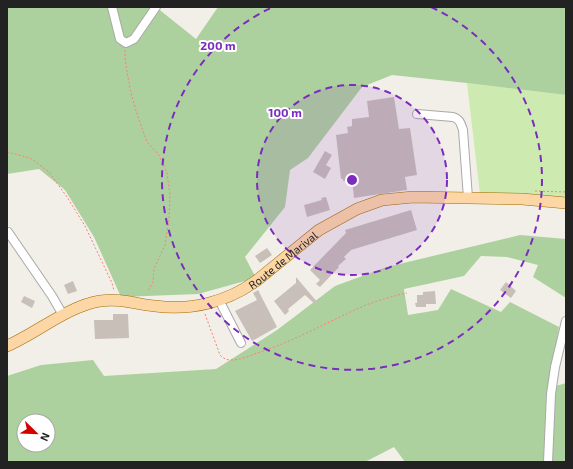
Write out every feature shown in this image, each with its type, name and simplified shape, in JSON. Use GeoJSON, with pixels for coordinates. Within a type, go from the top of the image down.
{"type":"FeatureCollection","features":[{"type":"Feature","properties":{"kind":"main road","name":"Route de Marival"},"geometry":{"type":"LineString","coordinates":[[7,346],[63,315],[87,304],[102,300],[113,299],[170,308],[202,305],[237,293],[256,281],[319,230],[366,205],[382,200],[404,197],[522,198],[566,203]]}},
{"type":"Feature","properties":{"kind":"street"},"geometry":{"type":"LineString","coordinates":[[112,7],[120,39],[126,43],[134,39],[156,7]]}},
{"type":"Feature","properties":{"kind":"street"},"geometry":{"type":"LineString","coordinates":[[417,114],[453,117],[460,121],[463,130],[468,198]]}},
{"type":"Feature","properties":{"kind":"street"},"geometry":{"type":"LineString","coordinates":[[8,232],[52,296],[63,315]]}},
{"type":"Feature","properties":{"kind":"street"},"geometry":{"type":"LineString","coordinates":[[219,300],[241,343]]}},
{"type":"Feature","properties":{"kind":"street"},"geometry":{"type":"LineString","coordinates":[[548,462],[551,394],[566,321]]}},
{"type":"Feature","properties":{"kind":"path"},"geometry":{"type":"LineString","coordinates":[[126,43],[125,60],[132,96],[147,142],[159,155],[167,172],[170,195],[169,219],[165,245],[154,269],[154,282],[148,291]]}},
{"type":"Feature","properties":{"kind":"path"},"geometry":{"type":"LineString","coordinates":[[7,152],[30,158],[49,172],[58,184],[85,226],[112,283],[114,290],[113,299]]}},
{"type":"Feature","properties":{"kind":"path"},"geometry":{"type":"LineString","coordinates":[[202,305],[220,355],[225,359],[230,360],[271,349],[365,306],[383,299],[407,293]]}},
{"type":"Feature","properties":{"kind":"green space"},"geometry":{"type":"Polygon","coordinates":[[[7,7],[156,7],[196,39],[218,7],[566,7],[566,95],[392,75],[362,87],[308,158],[290,170],[285,207],[245,257],[256,278],[198,294],[121,297],[94,237],[65,190],[39,169],[7,174],[7,7]]]}},
{"type":"Feature","properties":{"kind":"green space"},"geometry":{"type":"Polygon","coordinates":[[[467,83],[566,95],[566,201],[480,195],[467,83]]]}},
{"type":"Feature","properties":{"kind":"green space"},"geometry":{"type":"Polygon","coordinates":[[[520,235],[566,239],[566,298],[533,277],[538,265],[507,257],[481,256],[464,276],[404,289],[408,315],[438,310],[451,289],[501,312],[510,302],[559,327],[549,388],[566,383],[566,462],[405,462],[394,447],[365,462],[7,462],[7,376],[41,365],[93,360],[104,376],[216,369],[277,330],[335,286],[387,267],[520,235]]]}},
{"type":"Feature","properties":{"kind":"building"},"geometry":{"type":"Polygon","coordinates":[[[394,97],[399,129],[410,128],[417,175],[405,177],[407,190],[354,198],[352,180],[343,181],[343,179],[341,179],[336,135],[348,133],[347,127],[352,126],[352,119],[369,117],[367,101],[394,97]]]}},
{"type":"Feature","properties":{"kind":"building"},"geometry":{"type":"Polygon","coordinates":[[[325,151],[332,155],[326,165],[331,168],[325,179],[313,172],[325,151]]]}},
{"type":"Feature","properties":{"kind":"building"},"geometry":{"type":"Polygon","coordinates":[[[326,197],[330,210],[307,217],[304,205],[322,200],[321,198],[326,197]]]}},
{"type":"Feature","properties":{"kind":"building"},"geometry":{"type":"Polygon","coordinates":[[[411,210],[417,230],[351,250],[344,257],[346,259],[320,287],[316,284],[320,280],[310,270],[346,233],[345,230],[411,210]]]}},
{"type":"Feature","properties":{"kind":"building"},"geometry":{"type":"Polygon","coordinates":[[[267,248],[272,255],[260,263],[255,256],[267,248]]]}},
{"type":"Feature","properties":{"kind":"building"},"geometry":{"type":"Polygon","coordinates":[[[296,277],[318,303],[316,305],[305,295],[288,309],[289,311],[285,315],[274,301],[296,283],[296,277]]]}},
{"type":"Feature","properties":{"kind":"building"},"geometry":{"type":"Polygon","coordinates":[[[73,281],[77,291],[68,294],[64,285],[73,281]]]}},
{"type":"Feature","properties":{"kind":"building"},"geometry":{"type":"Polygon","coordinates":[[[506,282],[516,291],[511,298],[500,290],[506,282]]]}},
{"type":"Feature","properties":{"kind":"building"},"geometry":{"type":"Polygon","coordinates":[[[258,290],[277,327],[252,341],[235,311],[257,300],[253,293],[258,290]]]}},
{"type":"Feature","properties":{"kind":"building"},"geometry":{"type":"Polygon","coordinates":[[[435,291],[436,304],[426,304],[426,307],[416,307],[415,303],[417,303],[417,295],[423,295],[423,292],[435,291]]]}},
{"type":"Feature","properties":{"kind":"building"},"geometry":{"type":"Polygon","coordinates":[[[24,296],[35,301],[32,308],[21,302],[24,296]]]}},
{"type":"Feature","properties":{"kind":"building"},"geometry":{"type":"Polygon","coordinates":[[[113,314],[128,314],[129,338],[95,339],[94,320],[113,320],[113,314]]]}}]}
